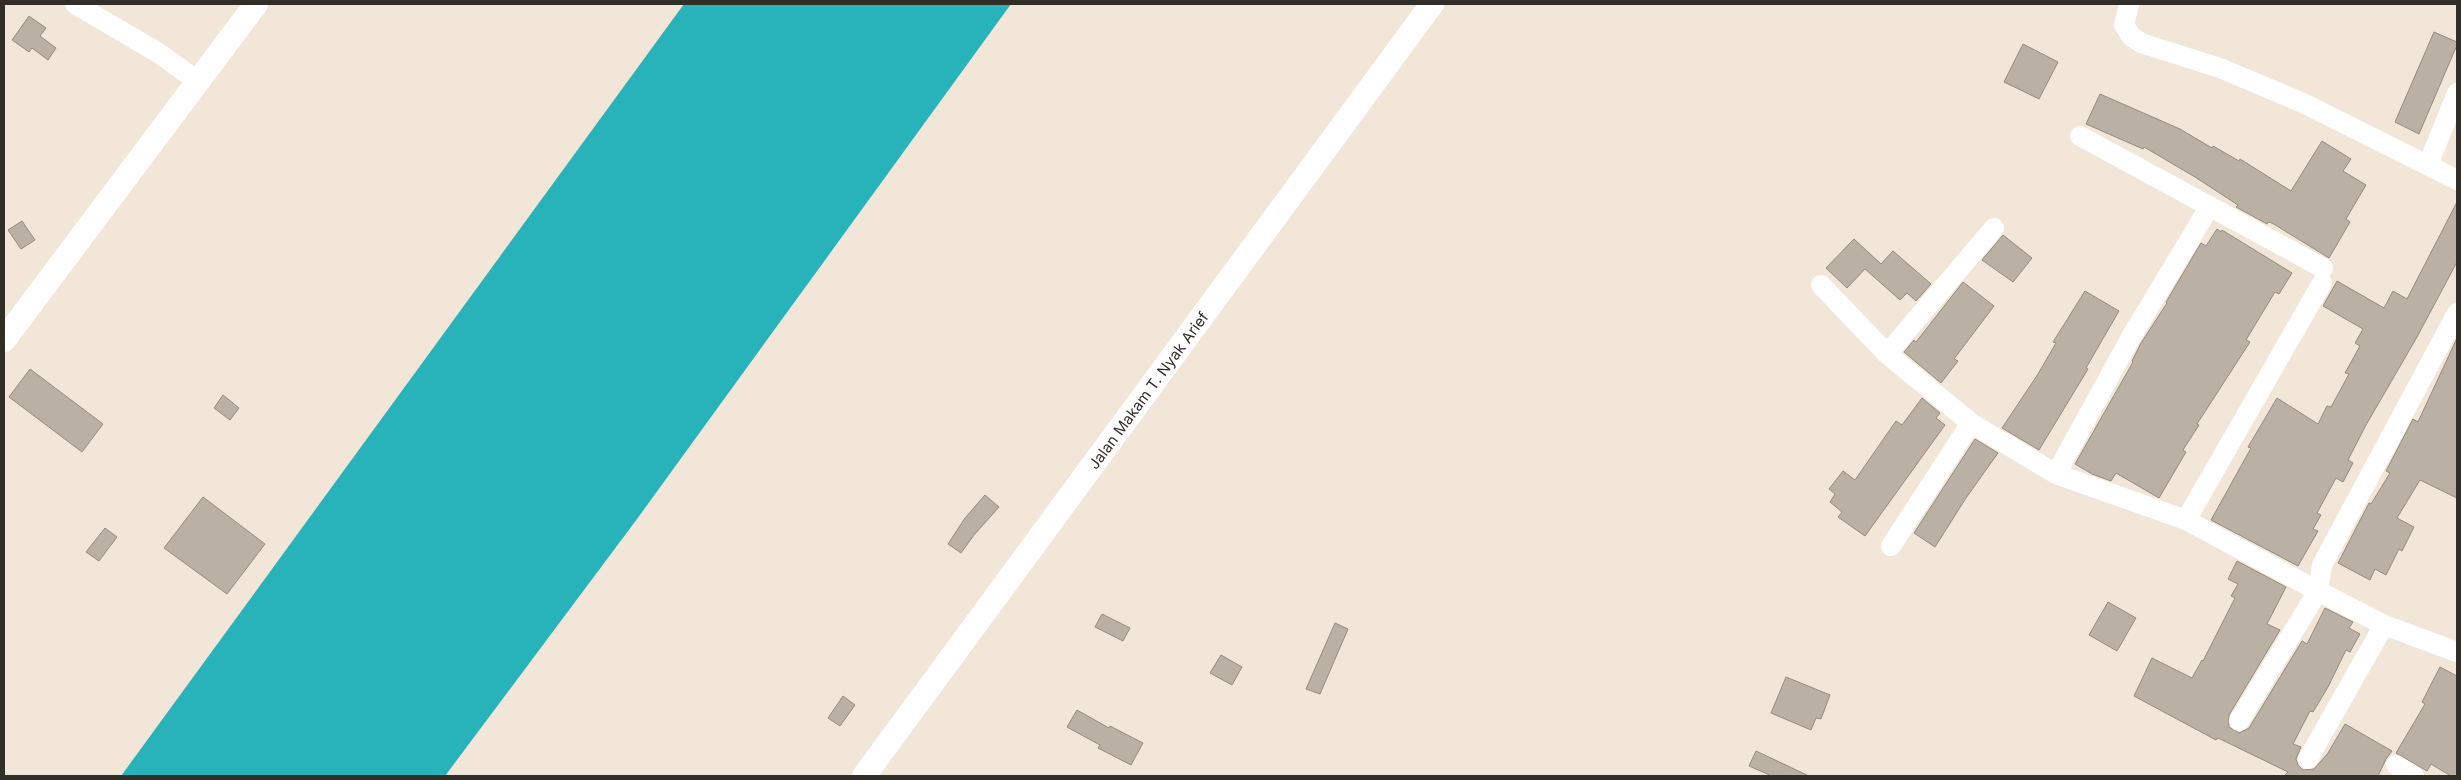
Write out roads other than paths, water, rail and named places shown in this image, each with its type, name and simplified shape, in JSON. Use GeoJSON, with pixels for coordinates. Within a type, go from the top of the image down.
{"type":"FeatureCollection","features":[{"type":"Feature","properties":{"kind":"street"},"geometry":{"type":"LineString","coordinates":[[76,4],[157,52],[199,82]]}},
{"type":"Feature","properties":{"kind":"street"},"geometry":{"type":"LineString","coordinates":[[4,340],[256,4]]}},
{"type":"Feature","properties":{"kind":"street","name":"Jalan Makam T. Nyak Arief"},"geometry":{"type":"LineString","coordinates":[[864,776],[1432,4]]}},
{"type":"Feature","properties":{"kind":"street"},"geometry":{"type":"LineString","coordinates":[[2129,4],[2124,25],[2131,36],[2141,43],[2220,68],[2303,103],[2457,180]]}},
{"type":"Feature","properties":{"kind":"street"},"geometry":{"type":"LineString","coordinates":[[2428,165],[2457,93]]}},
{"type":"Feature","properties":{"kind":"street"},"geometry":{"type":"LineString","coordinates":[[2080,136],[2210,206],[2322,276],[2186,520]]}},
{"type":"Feature","properties":{"kind":"street"},"geometry":{"type":"LineString","coordinates":[[2056,474],[2131,337],[2210,206]]}},
{"type":"Feature","properties":{"kind":"street"},"geometry":{"type":"LineString","coordinates":[[1887,354],[1994,228]]}},
{"type":"Feature","properties":{"kind":"street"},"geometry":{"type":"LineString","coordinates":[[1821,285],[1887,354],[1971,423],[2056,474],[2186,520],[2384,625],[2457,652]]}},
{"type":"Feature","properties":{"kind":"street"},"geometry":{"type":"LineString","coordinates":[[2239,721],[2318,591],[2322,565],[2457,313]]}},
{"type":"Feature","properties":{"kind":"street"},"geometry":{"type":"LineString","coordinates":[[1891,546],[1971,423]]}},
{"type":"Feature","properties":{"kind":"street"},"geometry":{"type":"LineString","coordinates":[[2308,759],[2384,625]]}},
{"type":"Feature","properties":{"kind":"street"},"geometry":{"type":"LineString","coordinates":[[2396,765],[2414,776]]}},
{"type":"Feature","properties":{"kind":"water"},"geometry":{"type":"Polygon","coordinates":[[[684,4],[1011,4],[637,519],[445,776],[121,776],[684,4]]]}}]}
